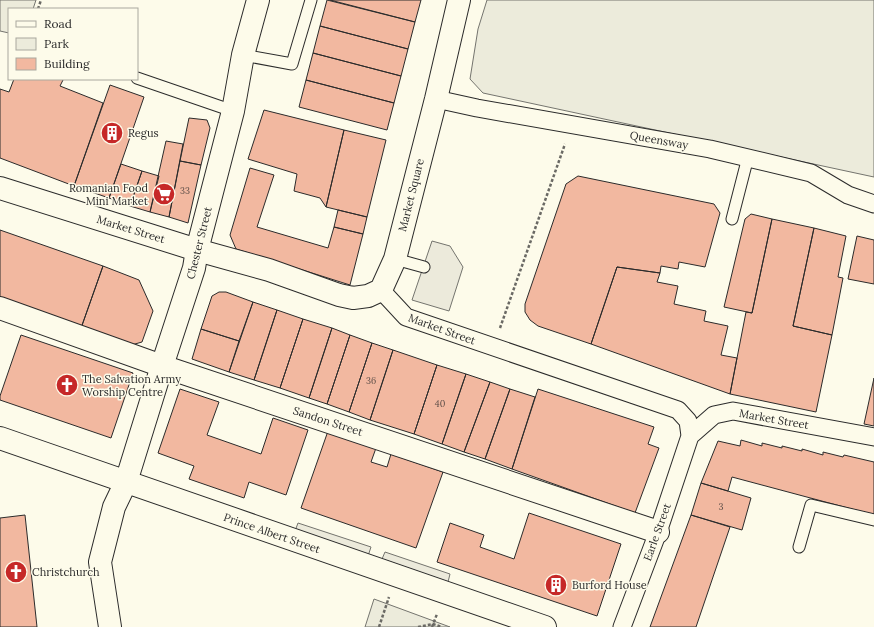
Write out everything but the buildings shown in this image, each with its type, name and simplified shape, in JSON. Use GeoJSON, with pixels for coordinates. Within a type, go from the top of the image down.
{"type":"FeatureCollection","features":[{"type":"Feature","properties":{"kind":"street","name":"Chester Street"},"geometry":{"type":"LineString","coordinates":[[110,627],[100,562],[114,507],[126,482],[194,268],[197,250],[233,111],[243,54],[258,0]]}},
{"type":"Feature","properties":{"kind":"street","name":"Market Square"},"geometry":{"type":"LineString","coordinates":[[381,290],[395,260],[436,99],[459,0]]}},
{"type":"Feature","properties":{"kind":"street","name":"Queensway"},"geometry":{"type":"LineString","coordinates":[[436,99],[477,108],[710,149],[748,158],[811,174],[848,195],[874,204]]}},
{"type":"Feature","properties":{"kind":"street","name":"Market Street"},"geometry":{"type":"LineString","coordinates":[[0,188],[197,250],[269,270],[353,298],[368,296],[381,290],[406,317],[678,410],[688,421],[690,436]]}},
{"type":"Feature","properties":{"kind":"street","name":"Sandon Street"},"geometry":{"type":"LineString","coordinates":[[0,308],[162,366],[658,532]]}},
{"type":"Feature","properties":{"kind":"street","name":"Market Street"},"geometry":{"type":"LineString","coordinates":[[690,436],[714,415],[733,411],[874,437]]}},
{"type":"Feature","properties":{"kind":"street","name":"Earle Street"},"geometry":{"type":"LineString","coordinates":[[622,627],[658,532],[690,436]]}},
{"type":"Feature","properties":{"kind":"street","name":"Prince Albert Street"},"geometry":{"type":"LineString","coordinates":[[0,438],[545,627]]}},
{"type":"Feature","properties":{"kind":"lane"},"geometry":{"type":"LineString","coordinates":[[243,54],[292,64],[311,0]]}},
{"type":"Feature","properties":{"kind":"lane"},"geometry":{"type":"LineString","coordinates":[[138,78],[233,111]]}},
{"type":"Feature","properties":{"kind":"lane"},"geometry":{"type":"LineString","coordinates":[[732,219],[748,158]]}},
{"type":"Feature","properties":{"kind":"lane"},"geometry":{"type":"LineString","coordinates":[[395,260],[424,267]]}},
{"type":"Feature","properties":{"kind":"lane"},"geometry":{"type":"LineString","coordinates":[[798,547],[811,505],[874,520]]}},
{"type":"Feature","properties":{"kind":"path"},"geometry":{"type":"LineString","coordinates":[[494,347],[572,125]]}},
{"type":"Feature","properties":{"kind":"path"},"geometry":{"type":"LineString","coordinates":[[379,627],[396,576]]}},
{"type":"Feature","properties":{"kind":"path"},"geometry":{"type":"LineString","coordinates":[[418,627],[433,624],[442,627]]}},
{"type":"Feature","properties":{"kind":"green space"},"geometry":{"type":"Polygon","coordinates":[[[0,0],[36,0],[33,8],[8,8],[8,33],[0,31],[0,0]]]}},
{"type":"Feature","properties":{"kind":"green space"},"geometry":{"type":"Polygon","coordinates":[[[487,0],[874,0],[874,177],[483,93],[470,79],[478,29],[487,0]]]}},
{"type":"Feature","properties":{"kind":"green space"},"geometry":{"type":"Polygon","coordinates":[[[374,599],[450,627],[365,627],[374,599]]]}},
{"type":"Feature","properties":{"kind":"shaded area"},"geometry":{"type":"Polygon","coordinates":[[[432,241],[450,246],[463,267],[449,311],[412,300],[432,241]]]}},
{"type":"Feature","properties":{"kind":"shaded area"},"geometry":{"type":"Polygon","coordinates":[[[298,523],[371,547],[368,556],[295,531],[298,523]]]}},
{"type":"Feature","properties":{"kind":"shaded area"},"geometry":{"type":"Polygon","coordinates":[[[385,552],[450,574],[448,582],[382,559],[385,552]]]}},
{"type":"Feature","properties":{"kind":"place","name":"Regus"},"geometry":{"type":"Point","coordinates":[112,133]}},
{"type":"Feature","properties":{"kind":"place","name":"Romanian Food Mini Market"},"geometry":{"type":"Point","coordinates":[164,194]}},
{"type":"Feature","properties":{"kind":"place","name":"The Salvation Army Worship Centre"},"geometry":{"type":"Point","coordinates":[67,385]}},
{"type":"Feature","properties":{"kind":"place","name":"Christchurch"},"geometry":{"type":"Point","coordinates":[16,572]}},
{"type":"Feature","properties":{"kind":"place","name":"Burford House"},"geometry":{"type":"Point","coordinates":[556,585]}}]}
